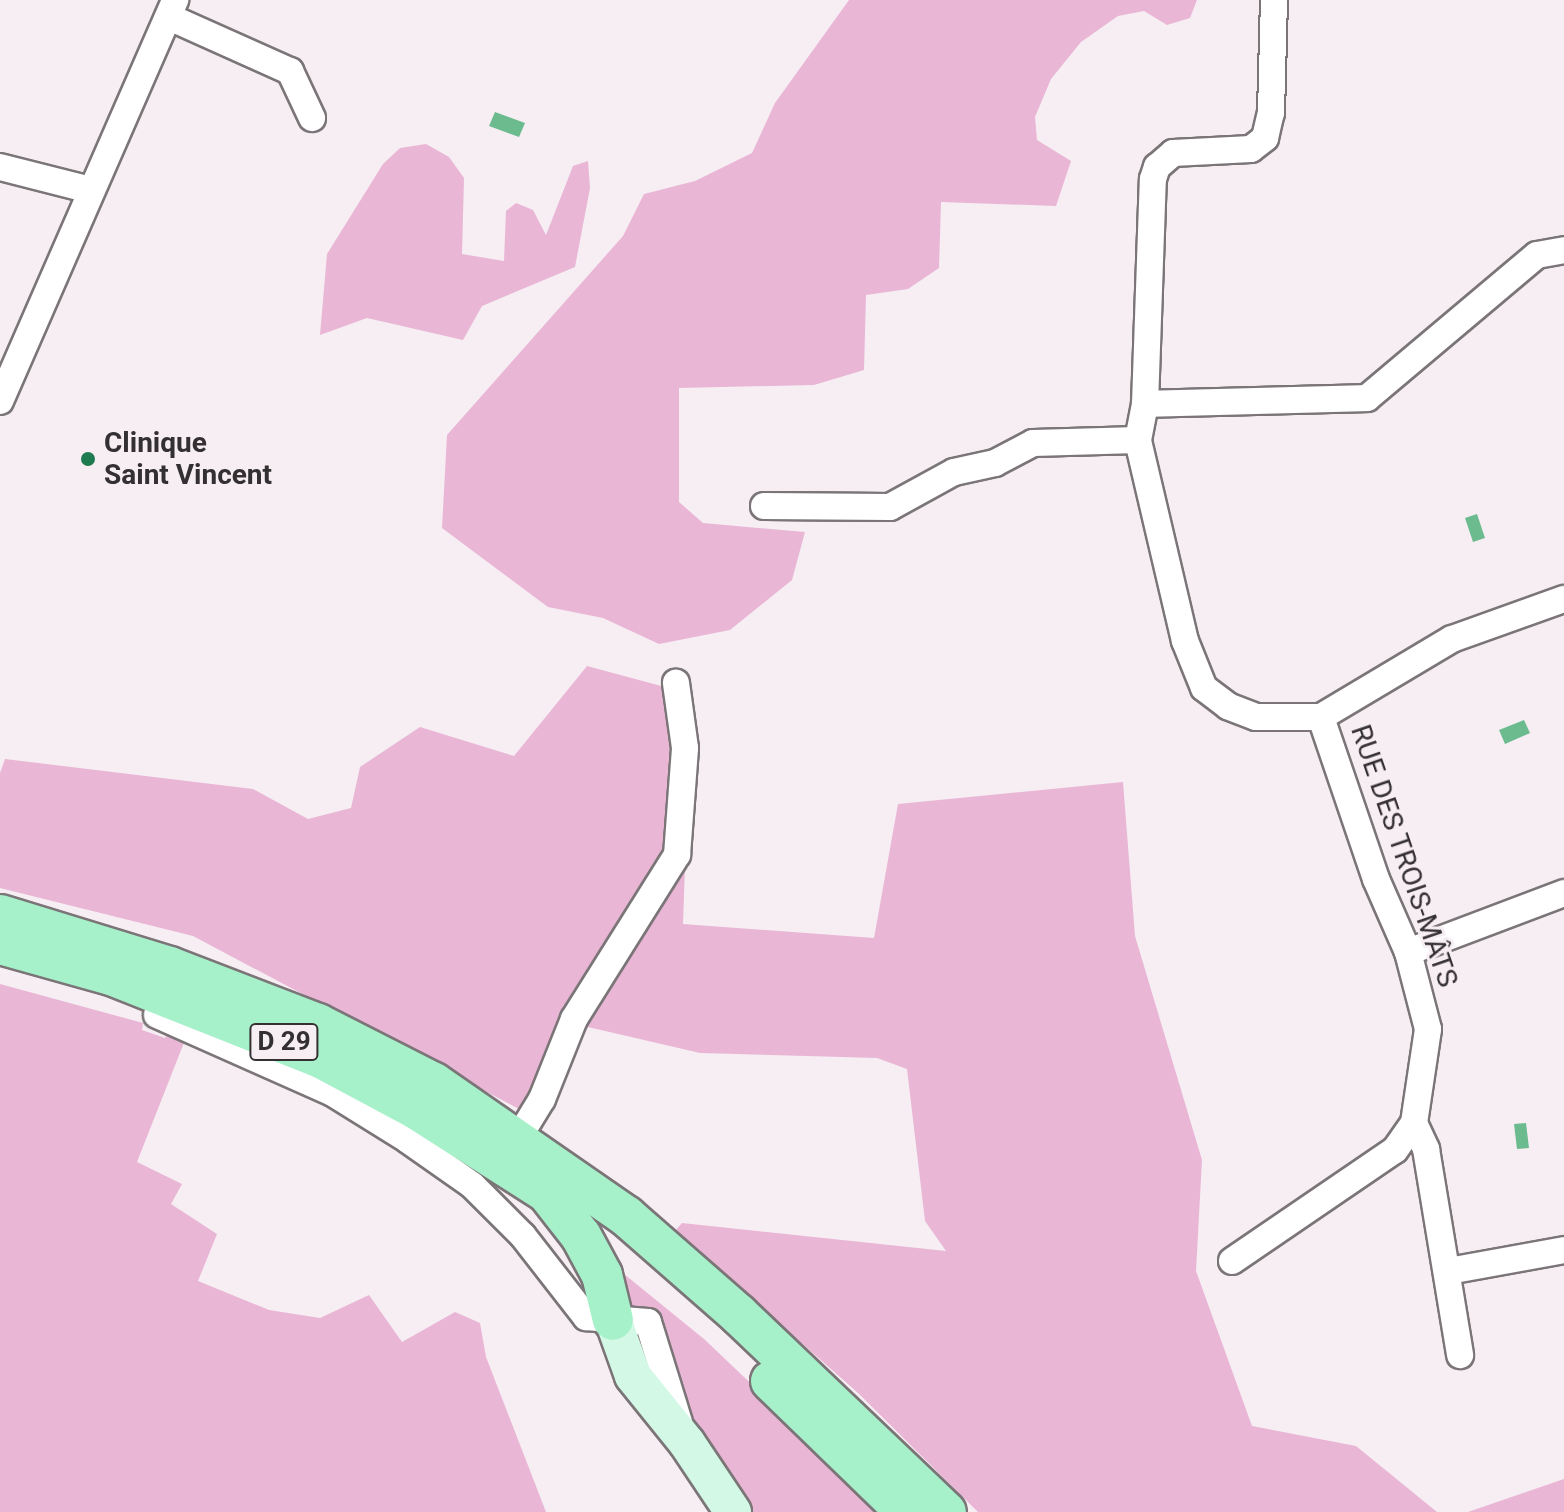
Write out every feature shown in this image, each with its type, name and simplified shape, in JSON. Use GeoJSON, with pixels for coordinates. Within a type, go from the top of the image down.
{"type":"FeatureCollection","features":[{"type":"Feature","properties":{"kind":"main road","name":"D 29"},"geometry":{"type":"LineString","coordinates":[[0,915],[170,967],[318,1024],[434,1083],[649,1236],[946,1512]]}},
{"type":"Feature","properties":{"kind":"main road","name":"D 29"},"geometry":{"type":"LineString","coordinates":[[0,944],[111,975],[321,1058],[416,1109],[545,1190],[668,1285],[906,1512]]}},
{"type":"Feature","properties":{"kind":"main road"},"geometry":{"type":"LineString","coordinates":[[545,1190],[581,1236],[602,1275],[613,1320]]}},
{"type":"Feature","properties":{"kind":"street","name":"RUE DES TROIS-MÂTS"},"geometry":{"type":"LineString","coordinates":[[1274,0],[1271,113],[1265,138],[1251,149],[1173,153],[1157,167],[1145,404],[1138,440],[1185,641],[1204,688],[1228,706],[1256,717],[1321,717],[1376,879],[1408,952],[1428,1029],[1414,1123]]}},
{"type":"Feature","properties":{"kind":"street"},"geometry":{"type":"LineString","coordinates":[[1,396],[172,8],[290,71],[312,118]]}},
{"type":"Feature","properties":{"kind":"street"},"geometry":{"type":"LineString","coordinates":[[0,167],[90,190]]}},
{"type":"Feature","properties":{"kind":"street"},"geometry":{"type":"LineString","coordinates":[[1145,404],[1367,398],[1537,255],[1564,250]]}},
{"type":"Feature","properties":{"kind":"street"},"geometry":{"type":"LineString","coordinates":[[764,506],[890,507],[954,472],[995,463],[1033,443],[1138,440]]}},
{"type":"Feature","properties":{"kind":"street"},"geometry":{"type":"LineString","coordinates":[[1321,717],[1452,639],[1564,599]]}},
{"type":"Feature","properties":{"kind":"street"},"geometry":{"type":"LineString","coordinates":[[517,1140],[542,1099],[574,1019],[677,855],[685,748],[676,683]]}},
{"type":"Feature","properties":{"kind":"street"},"geometry":{"type":"LineString","coordinates":[[1408,952],[1564,893]]}},
{"type":"Feature","properties":{"kind":"street"},"geometry":{"type":"LineString","coordinates":[[157,1015],[331,1092],[472,1185],[513,1226],[586,1317],[613,1320],[633,1376],[687,1443],[733,1512]]}},
{"type":"Feature","properties":{"kind":"street"},"geometry":{"type":"LineString","coordinates":[[1232,1261],[1395,1150],[1414,1123]]}},
{"type":"Feature","properties":{"kind":"street"},"geometry":{"type":"LineString","coordinates":[[1414,1123],[1426,1149],[1449,1271],[1460,1355]]}},
{"type":"Feature","properties":{"kind":"street"},"geometry":{"type":"LineString","coordinates":[[1449,1271],[1564,1250]]}},
{"type":"Feature","properties":{"kind":"shaded area"},"geometry":{"type":"Polygon","coordinates":[[[849,0],[1197,0],[1190,18],[1167,25],[1144,11],[1118,16],[1081,42],[1051,79],[1035,117],[1037,140],[1071,161],[1056,206],[941,202],[939,268],[908,289],[866,295],[864,370],[814,385],[679,388],[679,502],[703,523],[805,532],[792,580],[730,630],[659,644],[603,618],[548,607],[442,528],[447,435],[623,236],[644,194],[695,181],[752,153],[775,103],[849,0]]]}},
{"type":"Feature","properties":{"kind":"shaded area"},"geometry":{"type":"Polygon","coordinates":[[[495,112],[525,123],[519,137],[489,126],[495,112]]]}},
{"type":"Feature","properties":{"kind":"shaded area"},"geometry":{"type":"Polygon","coordinates":[[[426,144],[449,157],[464,178],[462,254],[504,261],[506,211],[516,203],[533,210],[546,235],[573,166],[588,161],[590,188],[575,267],[482,306],[463,340],[367,318],[320,335],[327,254],[383,164],[400,148],[426,144]]]}},
{"type":"Feature","properties":{"kind":"shaded area"},"geometry":{"type":"Polygon","coordinates":[[[1477,514],[1485,538],[1473,542],[1465,518],[1477,514]]]}},
{"type":"Feature","properties":{"kind":"shaded area"},"geometry":{"type":"Polygon","coordinates":[[[587,666],[691,694],[683,924],[874,938],[898,804],[1123,782],[1135,936],[1202,1160],[1196,1271],[1252,1426],[1356,1446],[1437,1512],[978,1512],[858,1393],[675,1231],[682,1223],[946,1251],[925,1221],[907,1069],[877,1058],[700,1053],[588,1027],[560,1078],[519,1109],[193,936],[0,888],[0,773],[5,759],[253,789],[308,819],[351,808],[360,767],[420,727],[514,756],[587,666]]]}},
{"type":"Feature","properties":{"kind":"shaded area"},"geometry":{"type":"Polygon","coordinates":[[[1524,720],[1530,733],[1505,744],[1499,730],[1524,720]]]}},
{"type":"Feature","properties":{"kind":"shaded area"},"geometry":{"type":"Polygon","coordinates":[[[0,984],[143,1023],[142,1030],[165,1038],[170,1030],[187,1035],[137,1162],[182,1184],[171,1204],[217,1234],[198,1281],[269,1310],[320,1318],[369,1295],[402,1342],[455,1312],[480,1323],[486,1357],[546,1512],[0,1512],[0,984]]]}},
{"type":"Feature","properties":{"kind":"shaded area"},"geometry":{"type":"Polygon","coordinates":[[[1526,1123],[1529,1148],[1517,1149],[1514,1124],[1526,1123]]]}},
{"type":"Feature","properties":{"kind":"shaded area"},"geometry":{"type":"Polygon","coordinates":[[[624,1274],[704,1339],[886,1512],[751,1512],[684,1413],[665,1325],[649,1307],[620,1309],[617,1277],[624,1274]]]}},
{"type":"Feature","properties":{"kind":"shaded area"},"geometry":{"type":"Polygon","coordinates":[[[1564,1479],[1564,1512],[1468,1512],[1564,1479]]]}},
{"type":"Feature","properties":{"kind":"place","name":"Clinique Saint Vincent"},"geometry":{"type":"Point","coordinates":[88,459]}}]}
